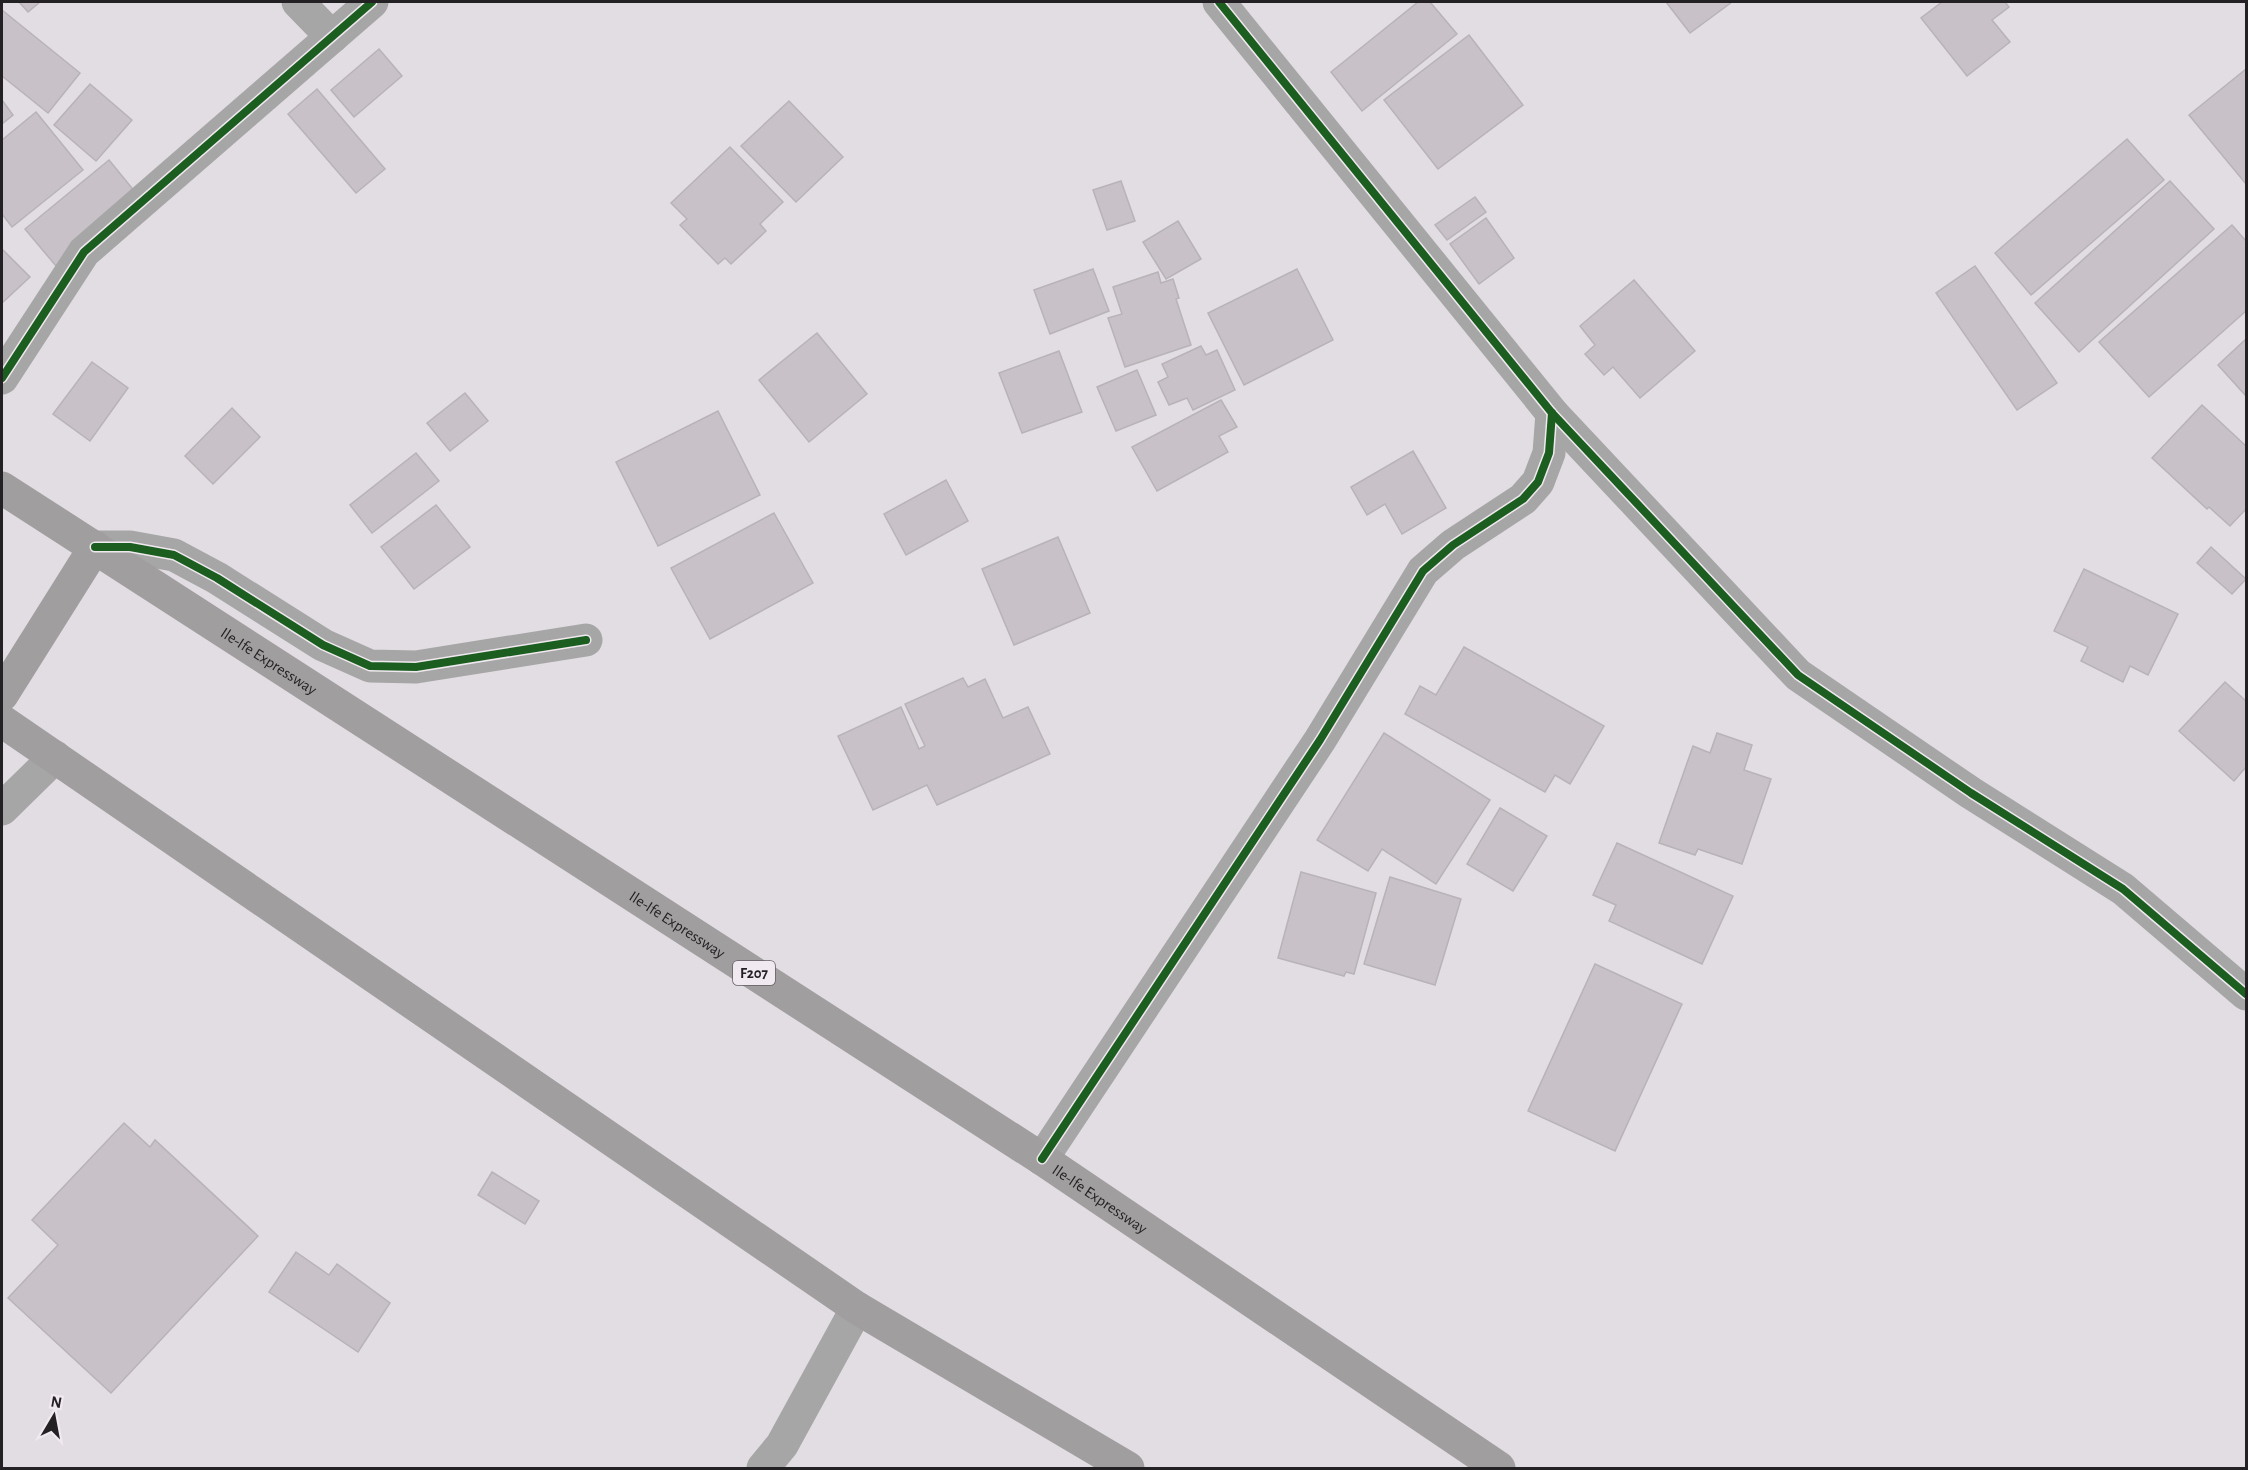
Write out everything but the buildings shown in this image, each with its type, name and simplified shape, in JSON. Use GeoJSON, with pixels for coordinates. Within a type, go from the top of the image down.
{"type":"FeatureCollection","features":[{"type":"Feature","properties":{"kind":"main road","name":"Ile-Ife Expressway"},"geometry":{"type":"LineString","coordinates":[[2,488],[1042,1159],[1499,1468]]}},
{"type":"Feature","properties":{"kind":"main road"},"geometry":{"type":"LineString","coordinates":[[2,695],[95,547]]}},
{"type":"Feature","properties":{"kind":"main road"},"geometry":{"type":"LineString","coordinates":[[2,721],[857,1308],[1128,1468]]}},
{"type":"Feature","properties":{"kind":"street"},"geometry":{"type":"LineString","coordinates":[[298,2],[332,37]]}},
{"type":"Feature","properties":{"kind":"street"},"geometry":{"type":"LineString","coordinates":[[2,378],[84,252],[372,2]]}},
{"type":"Feature","properties":{"kind":"street"},"geometry":{"type":"LineString","coordinates":[[1219,2],[1552,413],[1797,675],[1971,793],[2123,889],[2247,994]]}},
{"type":"Feature","properties":{"kind":"street"},"geometry":{"type":"LineString","coordinates":[[1042,1159],[1320,740],[1423,571],[1453,545],[1523,499],[1539,482],[1549,453],[1552,413]]}},
{"type":"Feature","properties":{"kind":"street"},"geometry":{"type":"LineString","coordinates":[[95,547],[130,547],[174,555],[217,578],[323,645],[370,666],[416,667],[586,640]]}},
{"type":"Feature","properties":{"kind":"street"},"geometry":{"type":"LineString","coordinates":[[2,809],[55,757]]}},
{"type":"Feature","properties":{"kind":"street"},"geometry":{"type":"LineString","coordinates":[[763,1468],[782,1445],[857,1308]]}},
{"type":"Feature","properties":{"kind":"cycle path"},"geometry":{"type":"LineString","coordinates":[[2,378],[84,252],[372,2]]}},
{"type":"Feature","properties":{"kind":"cycle path"},"geometry":{"type":"LineString","coordinates":[[1219,2],[1552,413],[1798,675],[1971,793],[2123,889],[2246,994]]}},
{"type":"Feature","properties":{"kind":"cycle path"},"geometry":{"type":"LineString","coordinates":[[1042,1159],[1320,740],[1423,571],[1453,545],[1523,499],[1538,482],[1549,453],[1552,413]]}},
{"type":"Feature","properties":{"kind":"cycle path"},"geometry":{"type":"LineString","coordinates":[[95,547],[130,547],[174,555],[217,578],[323,645],[370,666],[416,667],[586,640]]}}]}
